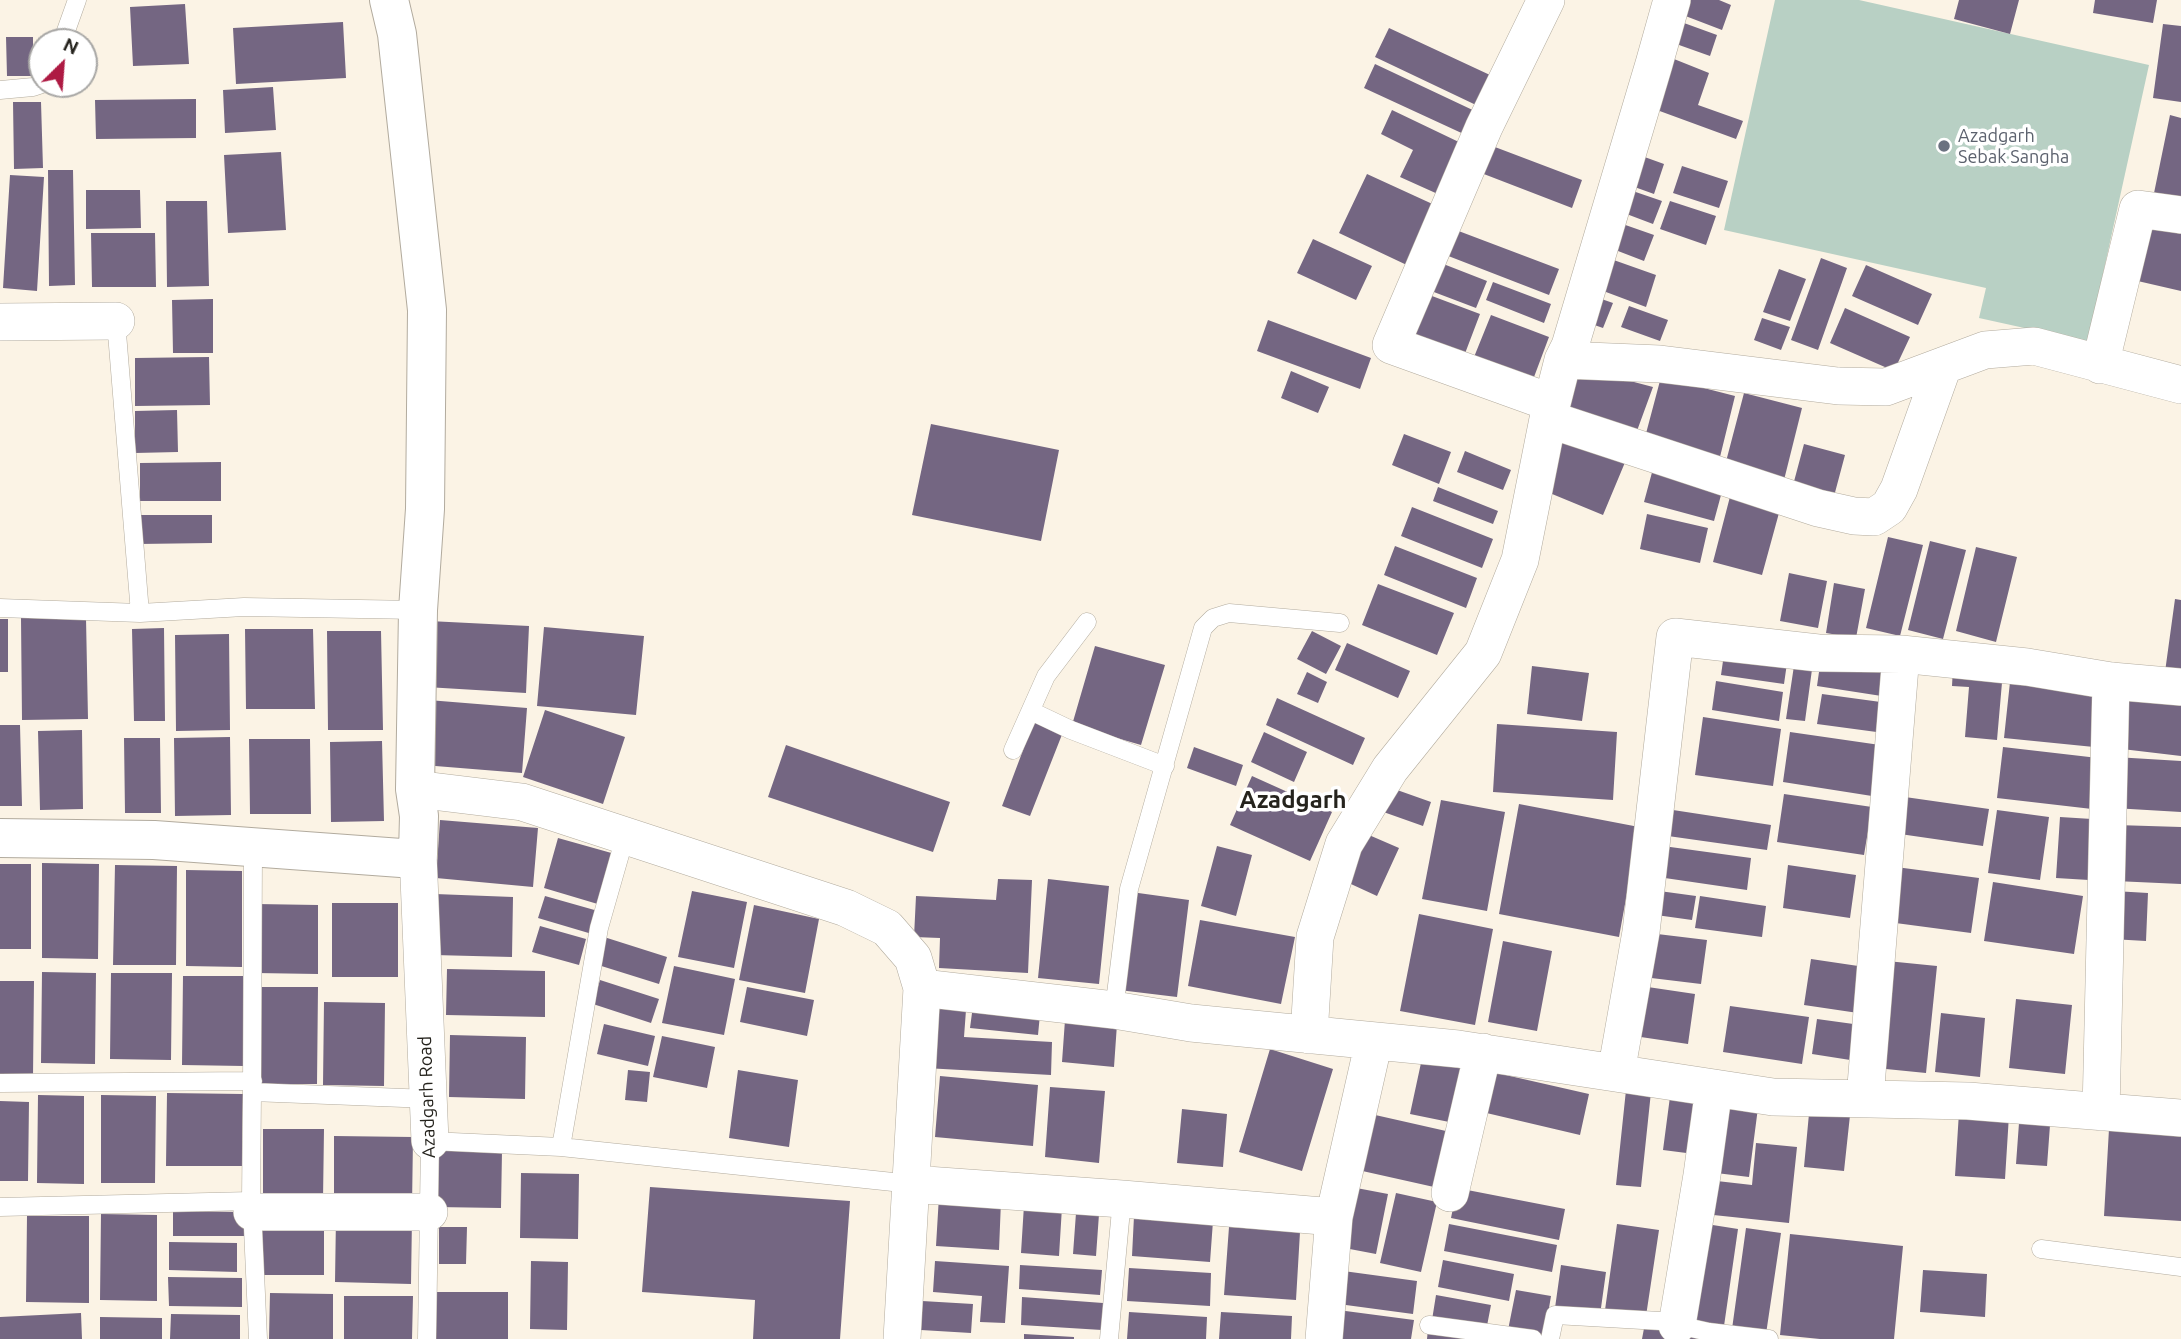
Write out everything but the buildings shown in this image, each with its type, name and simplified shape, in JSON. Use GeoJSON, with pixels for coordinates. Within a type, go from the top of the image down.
{"type":"FeatureCollection","features":[{"type":"Feature","properties":{"kind":"street"},"geometry":{"type":"LineString","coordinates":[[0,838],[153,840],[401,858],[418,855],[419,816],[415,789],[418,610],[425,509],[427,310],[397,34],[389,0]]}},
{"type":"Feature","properties":{"kind":"street"},"geometry":{"type":"LineString","coordinates":[[1546,0],[1483,127],[1391,345],[1550,411],[1818,508],[1854,516],[1874,517],[1889,507],[1899,489],[1943,366]]}},
{"type":"Feature","properties":{"kind":"street"},"geometry":{"type":"LineString","coordinates":[[1309,1035],[1315,937],[1344,844],[1390,769],[1483,653],[1520,560],[1563,360],[1672,0]]}},
{"type":"Feature","properties":{"kind":"street"},"geometry":{"type":"LineString","coordinates":[[2100,365],[2138,209],[2181,215]]}},
{"type":"Feature","properties":{"kind":"street"},"geometry":{"type":"LineString","coordinates":[[0,322],[116,321]]}},
{"type":"Feature","properties":{"kind":"street"},"geometry":{"type":"LineString","coordinates":[[1563,360],[1660,364],[1838,386],[1886,387],[1985,350],[2034,346],[2181,385]]}},
{"type":"Feature","properties":{"kind":"street"},"geometry":{"type":"LineString","coordinates":[[1616,1073],[1641,932],[1675,637],[1818,653],[1901,654],[2027,667],[2111,681],[2181,687]]}},
{"type":"Feature","properties":{"kind":"street"},"geometry":{"type":"LineString","coordinates":[[1866,1098],[1901,654]]}},
{"type":"Feature","properties":{"kind":"street"},"geometry":{"type":"LineString","coordinates":[[2101,1112],[2111,681]]}},
{"type":"Feature","properties":{"kind":"street"},"geometry":{"type":"LineString","coordinates":[[415,789],[522,802],[846,908],[887,928],[913,958],[922,988],[902,1339]]}},
{"type":"Feature","properties":{"kind":"street","name":"Azadgarh Road"},"geometry":{"type":"LineString","coordinates":[[418,855],[430,1141]]}},
{"type":"Feature","properties":{"kind":"street"},"geometry":{"type":"LineString","coordinates":[[922,988],[1114,1010],[1191,1023],[1483,1052],[1773,1097],[1968,1101],[2181,1118]]}},
{"type":"Feature","properties":{"kind":"street"},"geometry":{"type":"LineString","coordinates":[[1324,1339],[1334,1217],[1374,1041]]}},
{"type":"Feature","properties":{"kind":"street"},"geometry":{"type":"LineString","coordinates":[[1450,1193],[1483,1052]]}},
{"type":"Feature","properties":{"kind":"street"},"geometry":{"type":"LineString","coordinates":[[1698,1332],[1702,1175],[1714,1088]]}},
{"type":"Feature","properties":{"kind":"street"},"geometry":{"type":"LineString","coordinates":[[912,1184],[1334,1217]]}},
{"type":"Feature","properties":{"kind":"street"},"geometry":{"type":"LineString","coordinates":[[252,1207],[429,1212]]}},
{"type":"Feature","properties":{"kind":"lane"},"geometry":{"type":"LineString","coordinates":[[67,28],[77,0]]}},
{"type":"Feature","properties":{"kind":"lane"},"geometry":{"type":"LineString","coordinates":[[0,90],[28,87]]}},
{"type":"Feature","properties":{"kind":"lane"},"geometry":{"type":"LineString","coordinates":[[116,321],[140,613]]}},
{"type":"Feature","properties":{"kind":"lane"},"geometry":{"type":"LineString","coordinates":[[0,608],[140,613],[244,607],[418,610]]}},
{"type":"Feature","properties":{"kind":"lane"},"geometry":{"type":"LineString","coordinates":[[1114,1010],[1129,889],[1203,628],[1213,618],[1229,613],[1340,624]]}},
{"type":"Feature","properties":{"kind":"lane"},"geometry":{"type":"LineString","coordinates":[[1013,750],[1046,676],[1087,622]]}},
{"type":"Feature","properties":{"kind":"lane"},"geometry":{"type":"LineString","coordinates":[[1031,711],[1071,730],[1165,766]]}},
{"type":"Feature","properties":{"kind":"lane"},"geometry":{"type":"LineString","coordinates":[[561,1147],[599,928],[625,837]]}},
{"type":"Feature","properties":{"kind":"lane"},"geometry":{"type":"LineString","coordinates":[[253,847],[252,1207],[258,1339]]}},
{"type":"Feature","properties":{"kind":"lane"},"geometry":{"type":"LineString","coordinates":[[0,1083],[253,1086],[429,1099]]}},
{"type":"Feature","properties":{"kind":"lane"},"geometry":{"type":"LineString","coordinates":[[430,1141],[561,1147],[912,1184]]}},
{"type":"Feature","properties":{"kind":"lane","name":"Azadgarh Road"},"geometry":{"type":"LineString","coordinates":[[427,1339],[430,1141]]}},
{"type":"Feature","properties":{"kind":"lane"},"geometry":{"type":"LineString","coordinates":[[1109,1339],[1122,1199]]}},
{"type":"Feature","properties":{"kind":"lane"},"geometry":{"type":"LineString","coordinates":[[0,1207],[252,1207]]}},
{"type":"Feature","properties":{"kind":"lane"},"geometry":{"type":"LineString","coordinates":[[2041,1249],[2181,1266]]}},
{"type":"Feature","properties":{"kind":"lane"},"geometry":{"type":"LineString","coordinates":[[1550,1339],[1555,1315],[1660,1321],[1698,1332],[1769,1339]]}},
{"type":"Feature","properties":{"kind":"lane"},"geometry":{"type":"LineString","coordinates":[[1429,1325],[1533,1339]]}},
{"type":"Feature","properties":{"kind":"green space"},"geometry":{"type":"Polygon","coordinates":[[[1775,0],[1859,0],[2149,65],[2088,342],[1979,318],[1986,288],[1724,230],[1775,0]]]}},
{"type":"Feature","properties":{"kind":"place","name":"Azadgarh Sebak Sangha"},"geometry":{"type":"Point","coordinates":[1944,146]}},
{"type":"Feature","properties":{"kind":"district","name":"Azadgarh"},"geometry":{"type":"Point","coordinates":[1293,800]}}]}
